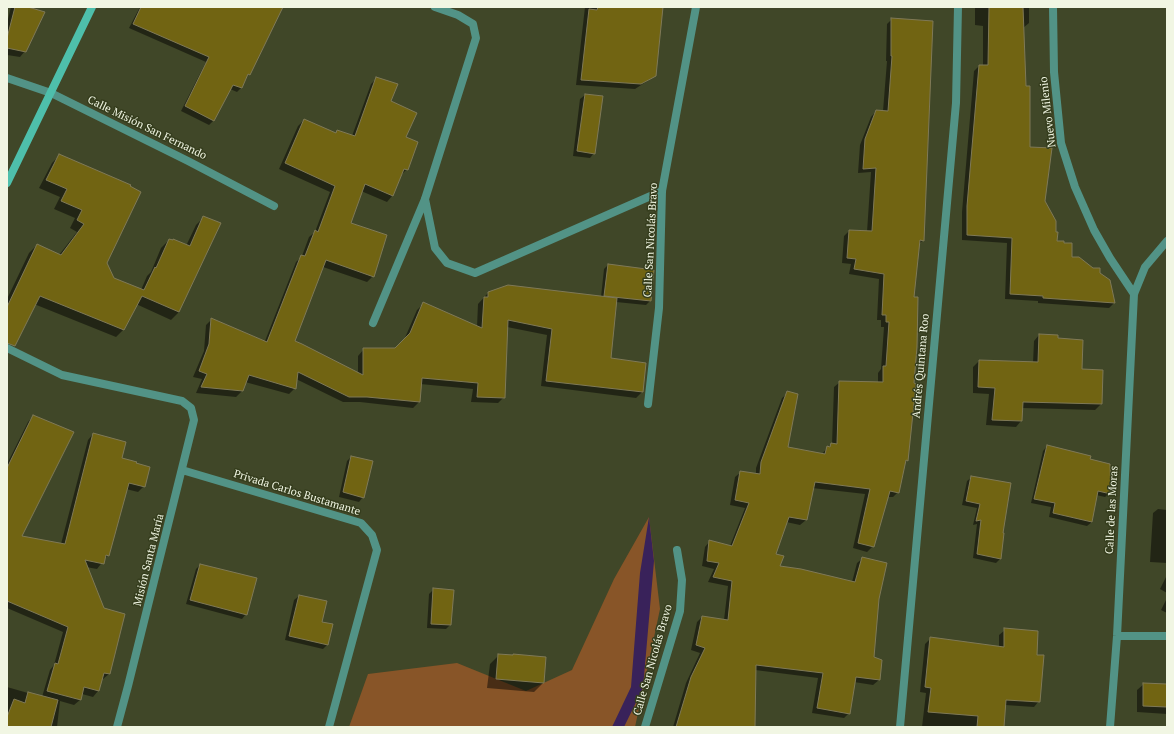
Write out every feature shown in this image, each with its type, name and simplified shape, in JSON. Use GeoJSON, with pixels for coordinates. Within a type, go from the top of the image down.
{"type":"FeatureCollection","features":[{"type":"Feature","properties":{"kind":"main road"},"geometry":{"type":"LineString","coordinates":[[7,183],[92,7]]}},
{"type":"Feature","properties":{"kind":"street"},"geometry":{"type":"LineString","coordinates":[[373,323],[425,199],[476,38],[473,24],[458,15],[436,7]]}},
{"type":"Feature","properties":{"kind":"street","name":"Calle San Nicolás Bravo"},"geometry":{"type":"LineString","coordinates":[[648,404],[659,308],[662,191],[696,7]]}},
{"type":"Feature","properties":{"kind":"street","name":"Andrés Quintana Roo"},"geometry":{"type":"LineString","coordinates":[[900,727],[956,104],[958,7]]}},
{"type":"Feature","properties":{"kind":"street","name":"Nuevo Milenio"},"geometry":{"type":"LineString","coordinates":[[1053,7],[1054,72],[1061,143],[1075,187],[1094,230],[1110,258],[1134,294]]}},
{"type":"Feature","properties":{"kind":"street","name":"Calle Misión San Fernando"},"geometry":{"type":"LineString","coordinates":[[7,78],[51,93],[188,161],[274,206]]}},
{"type":"Feature","properties":{"kind":"street"},"geometry":{"type":"LineString","coordinates":[[425,199],[435,248],[448,263],[475,273],[662,191]]}},
{"type":"Feature","properties":{"kind":"street","name":"Calle de las Moras"},"geometry":{"type":"LineString","coordinates":[[1110,727],[1117,636],[1134,294],[1145,267],[1167,241]]}},
{"type":"Feature","properties":{"kind":"street","name":"Misión Santa María"},"geometry":{"type":"LineString","coordinates":[[7,348],[62,375],[182,401],[191,408],[194,420],[117,727]]}},
{"type":"Feature","properties":{"kind":"street","name":"Privada Carlos Bustamante"},"geometry":{"type":"LineString","coordinates":[[182,470],[361,523],[372,535],[377,550],[330,727]]}},
{"type":"Feature","properties":{"kind":"street","name":"Calle San Nicolás Bravo"},"geometry":{"type":"LineString","coordinates":[[645,727],[680,611],[682,580],[677,550]]}},
{"type":"Feature","properties":{"kind":"street"},"geometry":{"type":"LineString","coordinates":[[1117,636],[1167,636]]}},
{"type":"Feature","properties":{"kind":"shaded area"},"geometry":{"type":"Polygon","coordinates":[[[649,517],[660,609],[635,727],[349,727],[368,674],[457,663],[526,691],[572,670],[614,579],[649,517]]]}},
{"type":"Feature","properties":{"kind":"shaded area"},"geometry":{"type":"Polygon","coordinates":[[[649,517],[654,561],[643,688],[624,727],[612,727],[631,687],[640,573],[649,517]]]}},
{"type":"Feature","properties":{"kind":"building"},"geometry":{"type":"Polygon","coordinates":[[[15,7],[28,7],[45,12],[26,52],[7,48],[7,38],[15,7]]]}},
{"type":"Feature","properties":{"kind":"building"},"geometry":{"type":"Polygon","coordinates":[[[141,7],[283,7],[250,75],[248,74],[242,88],[233,85],[214,121],[185,106],[209,57],[133,24],[141,7]]]}},
{"type":"Feature","properties":{"kind":"building"},"geometry":{"type":"Polygon","coordinates":[[[598,7],[663,7],[656,76],[641,84],[581,80],[589,9],[597,10],[598,7]]]}},
{"type":"Feature","properties":{"kind":"building"},"geometry":{"type":"Polygon","coordinates":[[[989,7],[1023,7],[1026,86],[1030,86],[1030,147],[1052,148],[1045,201],[1056,221],[1056,232],[1058,232],[1057,241],[1072,243],[1072,257],[1079,257],[1093,268],[1100,268],[1100,273],[1110,280],[1115,303],[1010,294],[1012,238],[967,235],[967,206],[979,65],[988,65],[989,7]]]}},
{"type":"Feature","properties":{"kind":"building"},"geometry":{"type":"Polygon","coordinates":[[[891,18],[933,21],[924,241],[920,240],[914,297],[918,297],[917,347],[914,383],[916,384],[908,461],[906,460],[899,493],[890,491],[874,547],[858,543],[870,489],[815,482],[807,520],[789,517],[776,554],[784,556],[780,566],[801,569],[855,582],[862,557],[887,563],[879,599],[874,657],[882,660],[880,680],[856,677],[850,714],[817,708],[823,673],[756,665],[755,727],[676,727],[691,677],[705,648],[696,645],[702,616],[728,620],[732,581],[713,577],[719,563],[707,561],[709,540],[732,546],[749,503],[735,500],[740,471],[760,474],[761,462],[787,391],[798,394],[788,447],[825,454],[827,446],[830,447],[831,443],[837,444],[839,381],[883,382],[883,366],[886,366],[889,322],[886,322],[886,315],[882,315],[884,274],[854,269],[856,259],[847,258],[849,230],[872,231],[876,168],[863,169],[865,139],[876,110],[888,111],[892,56],[891,18]]]}},
{"type":"Feature","properties":{"kind":"building"},"geometry":{"type":"Polygon","coordinates":[[[376,77],[398,84],[391,101],[417,113],[406,137],[418,142],[408,170],[404,169],[393,196],[365,184],[351,223],[387,235],[374,277],[326,260],[295,341],[363,375],[363,348],[395,348],[410,333],[423,302],[482,328],[484,297],[488,297],[488,292],[508,285],[617,298],[611,358],[646,363],[643,392],[546,381],[552,329],[508,320],[505,398],[477,397],[478,383],[422,378],[420,402],[367,397],[349,397],[298,372],[296,389],[249,375],[243,391],[201,387],[207,374],[199,371],[209,344],[211,318],[267,342],[301,255],[305,256],[315,230],[318,232],[335,186],[285,163],[304,119],[336,133],[337,130],[355,136],[376,77]]]}},
{"type":"Feature","properties":{"kind":"building"},"geometry":{"type":"Polygon","coordinates":[[[585,94],[603,96],[595,154],[577,151],[585,94]]]}},
{"type":"Feature","properties":{"kind":"building"},"geometry":{"type":"Polygon","coordinates":[[[59,154],[131,185],[130,186],[141,192],[107,263],[114,278],[144,290],[169,239],[173,239],[190,246],[203,216],[221,223],[179,312],[142,296],[124,330],[40,296],[15,346],[7,343],[7,307],[37,244],[61,255],[84,224],[77,220],[82,210],[61,201],[67,189],[46,180],[59,154]]]}},
{"type":"Feature","properties":{"kind":"building"},"geometry":{"type":"Polygon","coordinates":[[[608,264],[654,270],[651,301],[604,296],[608,264]]]}},
{"type":"Feature","properties":{"kind":"building"},"geometry":{"type":"Polygon","coordinates":[[[1039,334],[1058,335],[1058,338],[1083,340],[1082,369],[1103,370],[1102,404],[1023,402],[1022,421],[992,420],[995,388],[978,387],[979,360],[1038,362],[1039,334]]]}},
{"type":"Feature","properties":{"kind":"building"},"geometry":{"type":"Polygon","coordinates":[[[33,415],[74,432],[22,536],[65,544],[93,433],[126,442],[122,458],[150,467],[145,487],[129,483],[109,556],[106,555],[104,564],[85,560],[104,608],[125,614],[110,674],[104,673],[99,691],[84,687],[81,700],[47,691],[55,663],[58,664],[68,627],[7,601],[7,468],[33,415]]]}},
{"type":"Feature","properties":{"kind":"building"},"geometry":{"type":"Polygon","coordinates":[[[1047,445],[1091,456],[1090,459],[1110,464],[1111,494],[1098,491],[1092,522],[1053,513],[1055,503],[1034,499],[1047,445]]]}},
{"type":"Feature","properties":{"kind":"building"},"geometry":{"type":"Polygon","coordinates":[[[351,456],[373,461],[364,498],[343,492],[351,456]]]}},
{"type":"Feature","properties":{"kind":"building"},"geometry":{"type":"Polygon","coordinates":[[[971,476],[1011,483],[1003,533],[1001,559],[977,554],[981,520],[976,521],[980,504],[966,501],[971,476]]]}},
{"type":"Feature","properties":{"kind":"building"},"geometry":{"type":"Polygon","coordinates":[[[200,564],[257,578],[247,615],[190,600],[200,564]]]}},
{"type":"Feature","properties":{"kind":"building"},"geometry":{"type":"Polygon","coordinates":[[[433,588],[454,590],[451,625],[431,624],[433,588]]]}},
{"type":"Feature","properties":{"kind":"building"},"geometry":{"type":"Polygon","coordinates":[[[299,595],[327,601],[322,622],[333,624],[328,645],[289,636],[299,595]]]}},
{"type":"Feature","properties":{"kind":"building"},"geometry":{"type":"Polygon","coordinates":[[[1004,628],[1038,631],[1037,655],[1044,655],[1040,702],[1006,700],[1004,727],[977,727],[978,716],[928,712],[931,688],[925,687],[930,637],[1004,647],[1004,628]]]}},
{"type":"Feature","properties":{"kind":"building"},"geometry":{"type":"Polygon","coordinates":[[[498,654],[546,657],[544,683],[496,679],[498,654]]]}},
{"type":"Feature","properties":{"kind":"building"},"geometry":{"type":"Polygon","coordinates":[[[1143,683],[1167,684],[1167,707],[1143,706],[1143,683]]]}},
{"type":"Feature","properties":{"kind":"building"},"geometry":{"type":"Polygon","coordinates":[[[28,692],[58,700],[51,727],[7,727],[7,717],[14,699],[25,703],[28,692]]]}}]}
